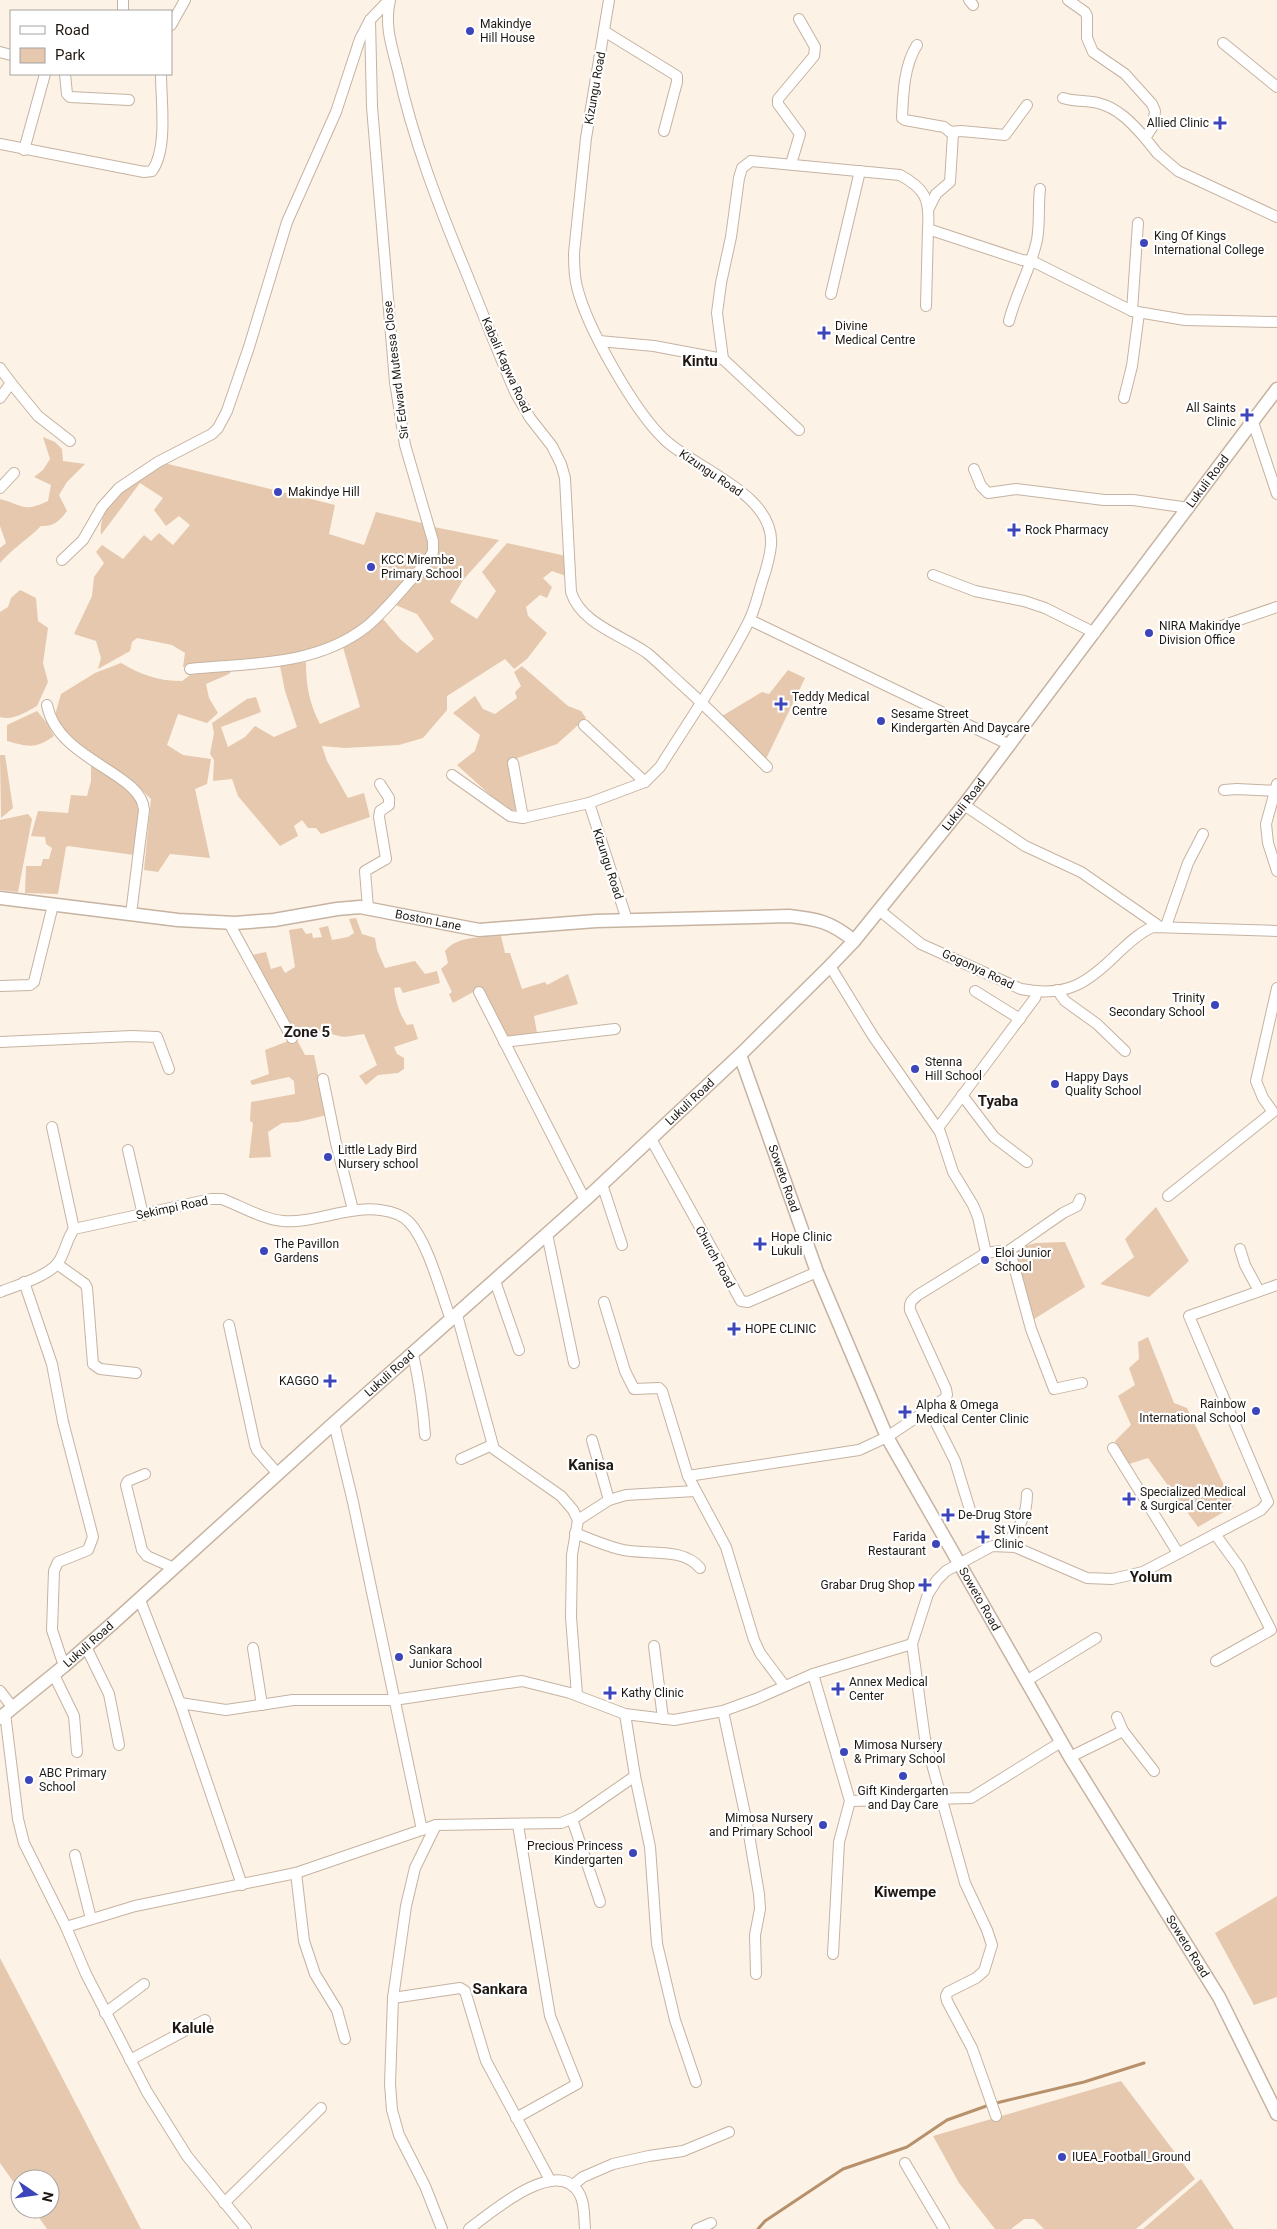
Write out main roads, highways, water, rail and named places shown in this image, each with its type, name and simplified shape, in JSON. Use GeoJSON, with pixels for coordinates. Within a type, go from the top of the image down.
{"type":"FeatureCollection","features":[{"type":"Feature","properties":{"kind":"waterway"},"geometry":{"type":"LineString","coordinates":[[758,2229],[765,2221],[843,2169],[907,2147],[947,2120],[992,2104],[1084,2082],[1144,2063]]}},
{"type":"Feature","properties":{"kind":"place","name":"Makindye Hill House"},"geometry":{"type":"Point","coordinates":[470,31]}},
{"type":"Feature","properties":{"kind":"place","name":"Allied Clinic"},"geometry":{"type":"Point","coordinates":[1220,123]}},
{"type":"Feature","properties":{"kind":"place","name":"King Of Kings International College"},"geometry":{"type":"Point","coordinates":[1144,243]}},
{"type":"Feature","properties":{"kind":"place","name":"Divine Medical Centre"},"geometry":{"type":"Point","coordinates":[824,333]}},
{"type":"Feature","properties":{"kind":"place","name":"All Saints Clinic"},"geometry":{"type":"Point","coordinates":[1247,415]}},
{"type":"Feature","properties":{"kind":"place","name":"Makindye Hill"},"geometry":{"type":"Point","coordinates":[278,492]}},
{"type":"Feature","properties":{"kind":"place","name":"Rock Pharmacy"},"geometry":{"type":"Point","coordinates":[1014,530]}},
{"type":"Feature","properties":{"kind":"place","name":"KCC Mirembe Primary School"},"geometry":{"type":"Point","coordinates":[371,567]}},
{"type":"Feature","properties":{"kind":"place","name":"NIRA Makindye Division Office"},"geometry":{"type":"Point","coordinates":[1149,633]}},
{"type":"Feature","properties":{"kind":"place","name":"Teddy Medical Centre"},"geometry":{"type":"Point","coordinates":[781,704]}},
{"type":"Feature","properties":{"kind":"place","name":"Sesame Street Kindergarten And Daycare"},"geometry":{"type":"Point","coordinates":[881,721]}},
{"type":"Feature","properties":{"kind":"place","name":"Trinity Secondary School"},"geometry":{"type":"Point","coordinates":[1215,1005]}},
{"type":"Feature","properties":{"kind":"place","name":"Stenna Hill School"},"geometry":{"type":"Point","coordinates":[915,1069]}},
{"type":"Feature","properties":{"kind":"place","name":"Happy Days Quality School"},"geometry":{"type":"Point","coordinates":[1055,1084]}},
{"type":"Feature","properties":{"kind":"place","name":"Little Lady Bird Nursery school"},"geometry":{"type":"Point","coordinates":[328,1157]}},
{"type":"Feature","properties":{"kind":"place","name":"Hope Clinic Lukuli"},"geometry":{"type":"Point","coordinates":[760,1244]}},
{"type":"Feature","properties":{"kind":"place","name":"The Pavillon Gardens"},"geometry":{"type":"Point","coordinates":[264,1251]}},
{"type":"Feature","properties":{"kind":"place","name":"Eloi Junior School"},"geometry":{"type":"Point","coordinates":[985,1260]}},
{"type":"Feature","properties":{"kind":"place","name":"HOPE CLINIC"},"geometry":{"type":"Point","coordinates":[734,1329]}},
{"type":"Feature","properties":{"kind":"place","name":"KAGGO"},"geometry":{"type":"Point","coordinates":[330,1381]}},
{"type":"Feature","properties":{"kind":"place","name":"Rainbow International School"},"geometry":{"type":"Point","coordinates":[1256,1411]}},
{"type":"Feature","properties":{"kind":"place","name":"Alpha & Omega Medical Center Clinic"},"geometry":{"type":"Point","coordinates":[905,1412]}},
{"type":"Feature","properties":{"kind":"place","name":"Specialized Medical & Surgical Center"},"geometry":{"type":"Point","coordinates":[1129,1499]}},
{"type":"Feature","properties":{"kind":"place","name":"De-Drug Store"},"geometry":{"type":"Point","coordinates":[948,1515]}},
{"type":"Feature","properties":{"kind":"place","name":"St Vincent Clinic"},"geometry":{"type":"Point","coordinates":[983,1537]}},
{"type":"Feature","properties":{"kind":"place","name":"Farida Restaurant"},"geometry":{"type":"Point","coordinates":[936,1544]}},
{"type":"Feature","properties":{"kind":"place","name":"Grabar Drug Shop"},"geometry":{"type":"Point","coordinates":[925,1585]}},
{"type":"Feature","properties":{"kind":"place","name":"Sankara Junior School"},"geometry":{"type":"Point","coordinates":[399,1657]}},
{"type":"Feature","properties":{"kind":"place","name":"Annex Medical Center"},"geometry":{"type":"Point","coordinates":[838,1689]}},
{"type":"Feature","properties":{"kind":"place","name":"Kathy Clinic"},"geometry":{"type":"Point","coordinates":[610,1693]}},
{"type":"Feature","properties":{"kind":"place","name":"Mimosa Nursery & Primary School"},"geometry":{"type":"Point","coordinates":[844,1752]}},
{"type":"Feature","properties":{"kind":"place","name":"Gift Kindergarten and Day Care"},"geometry":{"type":"Point","coordinates":[903,1776]}},
{"type":"Feature","properties":{"kind":"place","name":"ABC Primary School"},"geometry":{"type":"Point","coordinates":[29,1780]}},
{"type":"Feature","properties":{"kind":"place","name":"Mimosa Nursery and Primary School"},"geometry":{"type":"Point","coordinates":[823,1825]}},
{"type":"Feature","properties":{"kind":"place","name":"Precious Princess Kindergarten"},"geometry":{"type":"Point","coordinates":[633,1853]}},
{"type":"Feature","properties":{"kind":"place","name":"IUEA_Football_Ground"},"geometry":{"type":"Point","coordinates":[1062,2157]}},
{"type":"Feature","properties":{"kind":"district","name":"Kintu"},"geometry":{"type":"Point","coordinates":[700,361]}},
{"type":"Feature","properties":{"kind":"district","name":"Zone 5"},"geometry":{"type":"Point","coordinates":[307,1032]}},
{"type":"Feature","properties":{"kind":"district","name":"Tyaba"},"geometry":{"type":"Point","coordinates":[998,1101]}},
{"type":"Feature","properties":{"kind":"district","name":"Kanisa"},"geometry":{"type":"Point","coordinates":[591,1465]}},
{"type":"Feature","properties":{"kind":"district","name":"Yolum"},"geometry":{"type":"Point","coordinates":[1151,1577]}},
{"type":"Feature","properties":{"kind":"district","name":"Kiwempe"},"geometry":{"type":"Point","coordinates":[905,1892]}},
{"type":"Feature","properties":{"kind":"district","name":"Sankara"},"geometry":{"type":"Point","coordinates":[500,1989]}},
{"type":"Feature","properties":{"kind":"district","name":"Kalule"},"geometry":{"type":"Point","coordinates":[193,2028]}}]}
